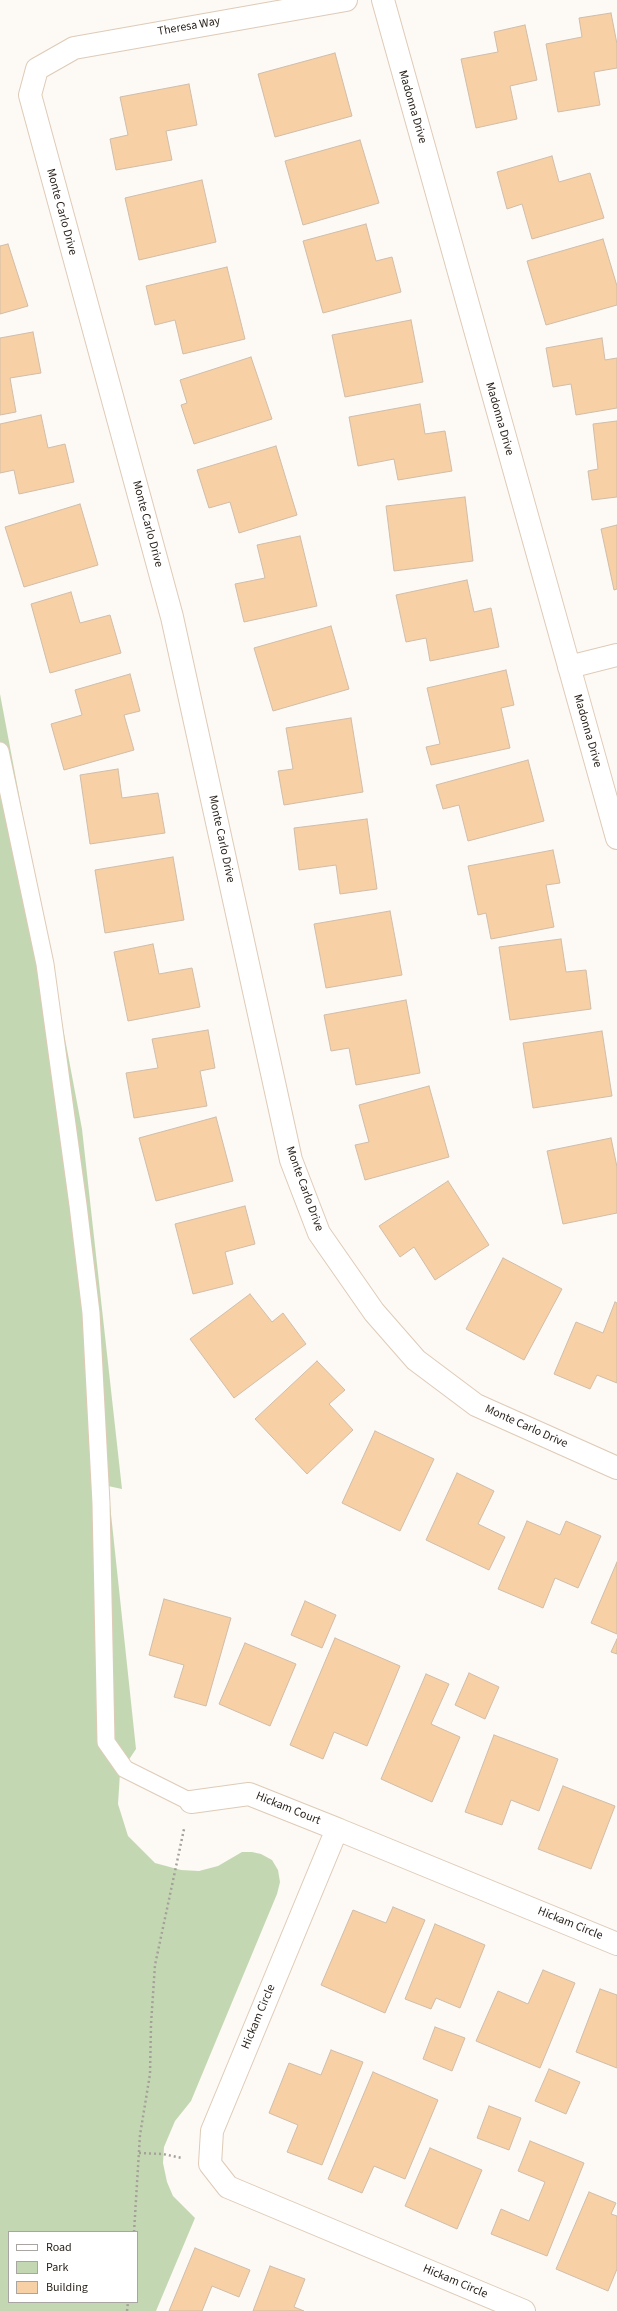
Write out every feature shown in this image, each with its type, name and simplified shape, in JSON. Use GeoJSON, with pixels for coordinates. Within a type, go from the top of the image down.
{"type":"FeatureCollection","features":[{"type":"Feature","properties":{"kind":"street","name":"Theresa Way"},"geometry":{"type":"LineString","coordinates":[[37,69],[74,48],[346,0]]}},
{"type":"Feature","properties":{"kind":"street","name":"Madonna Drive"},"geometry":{"type":"LineString","coordinates":[[382,0],[617,838]]}},
{"type":"Feature","properties":{"kind":"street","name":"Monte Carlo Drive"},"geometry":{"type":"LineString","coordinates":[[37,69],[30,95],[172,617],[291,1160],[319,1233],[374,1312],[416,1360],[476,1405],[617,1468]]}},
{"type":"Feature","properties":{"kind":"street"},"geometry":{"type":"LineString","coordinates":[[569,667],[617,655]]}},
{"type":"Feature","properties":{"kind":"street","name":"Hickam Court"},"geometry":{"type":"LineString","coordinates":[[191,1802],[250,1794],[337,1829]]}},
{"type":"Feature","properties":{"kind":"street","name":"Hickam Circle"},"geometry":{"type":"LineString","coordinates":[[524,2311],[228,2187],[210,2164],[212,2131],[337,1829],[617,1944]]}},
{"type":"Feature","properties":{"kind":"lane"},"geometry":{"type":"LineString","coordinates":[[0,751],[45,964],[78,1205],[91,1313],[101,1503],[106,1742],[125,1769],[191,1802]]}},
{"type":"Feature","properties":{"kind":"path"},"geometry":{"type":"LineString","coordinates":[[134,2231],[140,2135],[150,2074],[151,2024],[155,1965],[174,1872],[191,1802]]}},
{"type":"Feature","properties":{"kind":"path"},"geometry":{"type":"LineString","coordinates":[[139,2153],[163,2154],[210,2164]]}},
{"type":"Feature","properties":{"kind":"green space"},"geometry":{"type":"Polygon","coordinates":[[[0,694],[82,1129],[122,1489],[108,1486],[136,1749],[120,1773],[118,1804],[128,1836],[155,1863],[181,1870],[199,1871],[218,1866],[242,1852],[252,1852],[261,1854],[272,1860],[278,1870],[280,1882],[277,1894],[191,2101],[175,2121],[164,2147],[163,2163],[167,2182],[173,2196],[195,2218],[156,2311],[0,2311],[0,694]]]}},
{"type":"Feature","properties":{"kind":"building"},"geometry":{"type":"Polygon","coordinates":[[[611,13],[617,44],[617,68],[594,72],[600,105],[558,112],[546,44],[582,37],[579,18],[611,13]]]}},
{"type":"Feature","properties":{"kind":"building"},"geometry":{"type":"Polygon","coordinates":[[[525,25],[537,80],[510,86],[517,119],[476,128],[461,59],[498,52],[494,32],[525,25]]]}},
{"type":"Feature","properties":{"kind":"building"},"geometry":{"type":"Polygon","coordinates":[[[335,53],[352,116],[275,137],[258,74],[335,53]]]}},
{"type":"Feature","properties":{"kind":"building"},"geometry":{"type":"Polygon","coordinates":[[[189,84],[197,125],[166,131],[172,160],[116,170],[110,139],[128,135],[120,97],[189,84]]]}},
{"type":"Feature","properties":{"kind":"building"},"geometry":{"type":"Polygon","coordinates":[[[360,140],[379,203],[303,225],[285,161],[360,140]]]}},
{"type":"Feature","properties":{"kind":"building"},"geometry":{"type":"Polygon","coordinates":[[[552,156],[559,182],[590,173],[604,218],[532,239],[522,204],[507,209],[497,172],[552,156]]]}},
{"type":"Feature","properties":{"kind":"building"},"geometry":{"type":"Polygon","coordinates":[[[202,180],[216,242],[139,260],[125,198],[202,180]]]}},
{"type":"Feature","properties":{"kind":"building"},"geometry":{"type":"Polygon","coordinates":[[[366,224],[376,261],[392,257],[401,292],[323,313],[303,241],[366,224]]]}},
{"type":"Feature","properties":{"kind":"building"},"geometry":{"type":"Polygon","coordinates":[[[603,239],[617,286],[617,305],[546,325],[527,261],[603,239]]]}},
{"type":"Feature","properties":{"kind":"building"},"geometry":{"type":"Polygon","coordinates":[[[8,244],[28,306],[0,314],[0,246],[8,244]]]}},
{"type":"Feature","properties":{"kind":"building"},"geometry":{"type":"Polygon","coordinates":[[[227,267],[245,339],[183,354],[175,320],[155,325],[146,286],[227,267]]]}},
{"type":"Feature","properties":{"kind":"building"},"geometry":{"type":"Polygon","coordinates":[[[411,320],[423,382],[345,397],[332,335],[411,320]]]}},
{"type":"Feature","properties":{"kind":"building"},"geometry":{"type":"Polygon","coordinates":[[[33,332],[41,373],[10,378],[16,412],[0,415],[0,338],[33,332]]]}},
{"type":"Feature","properties":{"kind":"building"},"geometry":{"type":"Polygon","coordinates":[[[602,338],[605,360],[617,358],[617,408],[576,415],[571,384],[553,387],[546,348],[602,338]]]}},
{"type":"Feature","properties":{"kind":"building"},"geometry":{"type":"Polygon","coordinates":[[[251,357],[272,419],[194,444],[181,405],[187,403],[180,380],[251,357]]]}},
{"type":"Feature","properties":{"kind":"building"},"geometry":{"type":"Polygon","coordinates":[[[420,404],[425,434],[445,431],[452,471],[398,480],[394,459],[358,466],[349,417],[420,404]]]}},
{"type":"Feature","properties":{"kind":"building"},"geometry":{"type":"Polygon","coordinates":[[[41,415],[48,448],[65,444],[74,482],[19,494],[14,470],[0,473],[0,424],[41,415]]]}},
{"type":"Feature","properties":{"kind":"building"},"geometry":{"type":"Polygon","coordinates":[[[617,421],[617,497],[592,500],[588,471],[598,469],[593,424],[617,421]]]}},
{"type":"Feature","properties":{"kind":"building"},"geometry":{"type":"Polygon","coordinates":[[[276,446],[297,515],[239,533],[230,502],[209,508],[197,470],[276,446]]]}},
{"type":"Feature","properties":{"kind":"building"},"geometry":{"type":"Polygon","coordinates":[[[465,497],[473,561],[394,571],[386,506],[465,497]]]}},
{"type":"Feature","properties":{"kind":"building"},"geometry":{"type":"Polygon","coordinates":[[[80,504],[98,565],[24,587],[5,527],[80,504]]]}},
{"type":"Feature","properties":{"kind":"building"},"geometry":{"type":"Polygon","coordinates":[[[617,525],[617,589],[614,590],[601,529],[617,525]]]}},
{"type":"Feature","properties":{"kind":"building"},"geometry":{"type":"Polygon","coordinates":[[[300,536],[317,606],[244,622],[235,584],[265,578],[257,545],[300,536]]]}},
{"type":"Feature","properties":{"kind":"building"},"geometry":{"type":"Polygon","coordinates":[[[467,580],[474,612],[491,608],[499,647],[430,661],[426,638],[406,642],[396,595],[467,580]]]}},
{"type":"Feature","properties":{"kind":"building"},"geometry":{"type":"Polygon","coordinates":[[[71,592],[80,623],[110,615],[121,653],[50,673],[31,604],[71,592]]]}},
{"type":"Feature","properties":{"kind":"building"},"geometry":{"type":"Polygon","coordinates":[[[331,626],[349,689],[273,711],[254,648],[331,626]]]}},
{"type":"Feature","properties":{"kind":"building"},"geometry":{"type":"Polygon","coordinates":[[[506,670],[514,705],[501,708],[510,748],[431,765],[426,747],[440,744],[427,688],[506,670]]]}},
{"type":"Feature","properties":{"kind":"building"},"geometry":{"type":"Polygon","coordinates":[[[130,674],[140,711],[124,715],[134,750],[64,770],[51,724],[82,715],[75,690],[130,674]]]}},
{"type":"Feature","properties":{"kind":"building"},"geometry":{"type":"Polygon","coordinates":[[[351,718],[363,792],[284,805],[278,771],[293,769],[286,728],[351,718]]]}},
{"type":"Feature","properties":{"kind":"building"},"geometry":{"type":"Polygon","coordinates":[[[528,760],[544,821],[468,841],[459,805],[443,809],[436,785],[528,760]]]}},
{"type":"Feature","properties":{"kind":"building"},"geometry":{"type":"Polygon","coordinates":[[[118,769],[122,798],[158,793],[165,833],[90,844],[80,775],[118,769]]]}},
{"type":"Feature","properties":{"kind":"building"},"geometry":{"type":"Polygon","coordinates":[[[367,819],[377,889],[340,894],[336,865],[299,870],[294,828],[367,819]]]}},
{"type":"Feature","properties":{"kind":"building"},"geometry":{"type":"Polygon","coordinates":[[[553,850],[560,883],[546,885],[554,927],[491,939],[486,913],[478,915],[468,866],[553,850]]]}},
{"type":"Feature","properties":{"kind":"building"},"geometry":{"type":"Polygon","coordinates":[[[173,857],[184,920],[105,933],[95,870],[173,857]]]}},
{"type":"Feature","properties":{"kind":"building"},"geometry":{"type":"Polygon","coordinates":[[[390,911],[402,975],[326,988],[314,924],[390,911]]]}},
{"type":"Feature","properties":{"kind":"building"},"geometry":{"type":"Polygon","coordinates":[[[561,939],[566,972],[586,970],[591,1009],[510,1020],[499,947],[561,939]]]}},
{"type":"Feature","properties":{"kind":"building"},"geometry":{"type":"Polygon","coordinates":[[[153,944],[159,974],[192,968],[200,1007],[128,1021],[114,952],[153,944]]]}},
{"type":"Feature","properties":{"kind":"building"},"geometry":{"type":"Polygon","coordinates":[[[406,1000],[420,1073],[356,1085],[349,1048],[331,1051],[324,1015],[406,1000]]]}},
{"type":"Feature","properties":{"kind":"building"},"geometry":{"type":"Polygon","coordinates":[[[208,1030],[215,1068],[200,1071],[207,1106],[134,1118],[126,1073],[158,1068],[152,1039],[208,1030]]]}},
{"type":"Feature","properties":{"kind":"building"},"geometry":{"type":"Polygon","coordinates":[[[602,1031],[612,1096],[533,1108],[523,1043],[602,1031]]]}},
{"type":"Feature","properties":{"kind":"building"},"geometry":{"type":"Polygon","coordinates":[[[429,1086],[449,1157],[365,1180],[355,1145],[369,1142],[359,1105],[429,1086]]]}},
{"type":"Feature","properties":{"kind":"building"},"geometry":{"type":"Polygon","coordinates":[[[216,1117],[233,1181],[156,1201],[139,1138],[216,1117]]]}},
{"type":"Feature","properties":{"kind":"building"},"geometry":{"type":"Polygon","coordinates":[[[611,1138],[617,1167],[617,1213],[563,1224],[547,1151],[611,1138]]]}},
{"type":"Feature","properties":{"kind":"building"},"geometry":{"type":"Polygon","coordinates":[[[448,1181],[489,1245],[435,1280],[414,1247],[400,1257],[379,1226],[448,1181]]]}},
{"type":"Feature","properties":{"kind":"building"},"geometry":{"type":"Polygon","coordinates":[[[245,1206],[255,1244],[225,1252],[233,1284],[193,1294],[175,1224],[245,1206]]]}},
{"type":"Feature","properties":{"kind":"building"},"geometry":{"type":"Polygon","coordinates":[[[503,1258],[562,1289],[524,1360],[466,1329],[503,1258]]]}},
{"type":"Feature","properties":{"kind":"building"},"geometry":{"type":"Polygon","coordinates":[[[250,1294],[272,1322],[283,1313],[306,1344],[234,1398],[190,1339],[250,1294]]]}},
{"type":"Feature","properties":{"kind":"building"},"geometry":{"type":"Polygon","coordinates":[[[615,1302],[617,1303],[617,1383],[597,1375],[590,1389],[554,1374],[576,1322],[603,1333],[615,1302]]]}},
{"type":"Feature","properties":{"kind":"building"},"geometry":{"type":"Polygon","coordinates":[[[317,1361],[345,1390],[329,1404],[353,1430],[307,1474],[255,1419],[317,1361]]]}},
{"type":"Feature","properties":{"kind":"building"},"geometry":{"type":"Polygon","coordinates":[[[375,1431],[434,1459],[400,1531],[342,1503],[375,1431]]]}},
{"type":"Feature","properties":{"kind":"building"},"geometry":{"type":"Polygon","coordinates":[[[457,1473],[494,1491],[478,1524],[505,1537],[489,1570],[426,1540],[457,1473]]]}},
{"type":"Feature","properties":{"kind":"building"},"geometry":{"type":"Polygon","coordinates":[[[527,1521],[560,1535],[566,1521],[601,1536],[578,1588],[555,1578],[543,1608],[498,1589],[527,1521]]]}},
{"type":"Feature","properties":{"kind":"building"},"geometry":{"type":"Polygon","coordinates":[[[617,1562],[617,1634],[591,1623],[617,1562]]]}},
{"type":"Feature","properties":{"kind":"building"},"geometry":{"type":"Polygon","coordinates":[[[164,1599],[231,1618],[206,1706],[174,1697],[184,1665],[149,1655],[164,1599]]]}},
{"type":"Feature","properties":{"kind":"building"},"geometry":{"type":"Polygon","coordinates":[[[305,1601],[336,1615],[322,1648],[291,1635],[305,1601]]]}},
{"type":"Feature","properties":{"kind":"building"},"geometry":{"type":"Polygon","coordinates":[[[335,1638],[400,1666],[367,1746],[334,1732],[323,1759],[290,1745],[335,1638]]]}},
{"type":"Feature","properties":{"kind":"building"},"geometry":{"type":"Polygon","coordinates":[[[617,1639],[617,1654],[611,1652],[617,1639]]]}},
{"type":"Feature","properties":{"kind":"building"},"geometry":{"type":"Polygon","coordinates":[[[245,1643],[296,1664],[270,1726],[219,1704],[245,1643]]]}},
{"type":"Feature","properties":{"kind":"building"},"geometry":{"type":"Polygon","coordinates":[[[469,1673],[499,1687],[485,1719],[455,1705],[469,1673]]]}},
{"type":"Feature","properties":{"kind":"building"},"geometry":{"type":"Polygon","coordinates":[[[426,1674],[449,1684],[431,1724],[460,1737],[432,1802],[381,1779],[426,1674]]]}},
{"type":"Feature","properties":{"kind":"building"},"geometry":{"type":"Polygon","coordinates":[[[494,1735],[558,1759],[539,1811],[511,1800],[502,1825],[465,1812],[494,1735]]]}},
{"type":"Feature","properties":{"kind":"building"},"geometry":{"type":"Polygon","coordinates":[[[563,1786],[615,1806],[591,1869],[538,1849],[563,1786]]]}},
{"type":"Feature","properties":{"kind":"building"},"geometry":{"type":"Polygon","coordinates":[[[393,1907],[425,1920],[385,2013],[321,1985],[353,1910],[386,1923],[393,1907]]]}},
{"type":"Feature","properties":{"kind":"building"},"geometry":{"type":"Polygon","coordinates":[[[435,1924],[485,1945],[460,2008],[436,1998],[431,2009],[405,1999],[435,1924]]]}},
{"type":"Feature","properties":{"kind":"building"},"geometry":{"type":"Polygon","coordinates":[[[543,1970],[575,1983],[540,2068],[476,2041],[498,1991],[528,2004],[543,1970]]]}},
{"type":"Feature","properties":{"kind":"building"},"geometry":{"type":"Polygon","coordinates":[[[600,1989],[617,1995],[617,2068],[576,2052],[600,1989]]]}},
{"type":"Feature","properties":{"kind":"building"},"geometry":{"type":"Polygon","coordinates":[[[435,2027],[465,2038],[452,2071],[423,2059],[435,2027]]]}},
{"type":"Feature","properties":{"kind":"building"},"geometry":{"type":"Polygon","coordinates":[[[331,2050],[363,2062],[322,2165],[287,2152],[298,2125],[269,2113],[289,2063],[321,2075],[331,2050]]]}},
{"type":"Feature","properties":{"kind":"building"},"geometry":{"type":"Polygon","coordinates":[[[549,2069],[580,2082],[566,2114],[535,2101],[549,2069]]]}},
{"type":"Feature","properties":{"kind":"building"},"geometry":{"type":"Polygon","coordinates":[[[373,2072],[438,2100],[405,2179],[374,2166],[362,2193],[328,2179],[373,2072]]]}},
{"type":"Feature","properties":{"kind":"building"},"geometry":{"type":"Polygon","coordinates":[[[489,2106],[521,2118],[509,2150],[477,2138],[489,2106]]]}},
{"type":"Feature","properties":{"kind":"building"},"geometry":{"type":"Polygon","coordinates":[[[530,2141],[584,2163],[547,2256],[491,2234],[501,2209],[529,2221],[545,2182],[518,2171],[530,2141]]]}},
{"type":"Feature","properties":{"kind":"building"},"geometry":{"type":"Polygon","coordinates":[[[430,2148],[482,2170],[457,2229],[405,2206],[430,2148]]]}},
{"type":"Feature","properties":{"kind":"building"},"geometry":{"type":"Polygon","coordinates":[[[589,2192],[616,2203],[611,2214],[617,2216],[617,2269],[608,2291],[556,2269],[589,2192]]]}},
{"type":"Feature","properties":{"kind":"building"},"geometry":{"type":"Polygon","coordinates":[[[195,2248],[250,2270],[239,2297],[212,2286],[202,2311],[169,2311],[195,2248]]]}},
{"type":"Feature","properties":{"kind":"building"},"geometry":{"type":"Polygon","coordinates":[[[270,2266],[305,2279],[294,2307],[304,2311],[253,2311],[270,2266]]]}}]}
